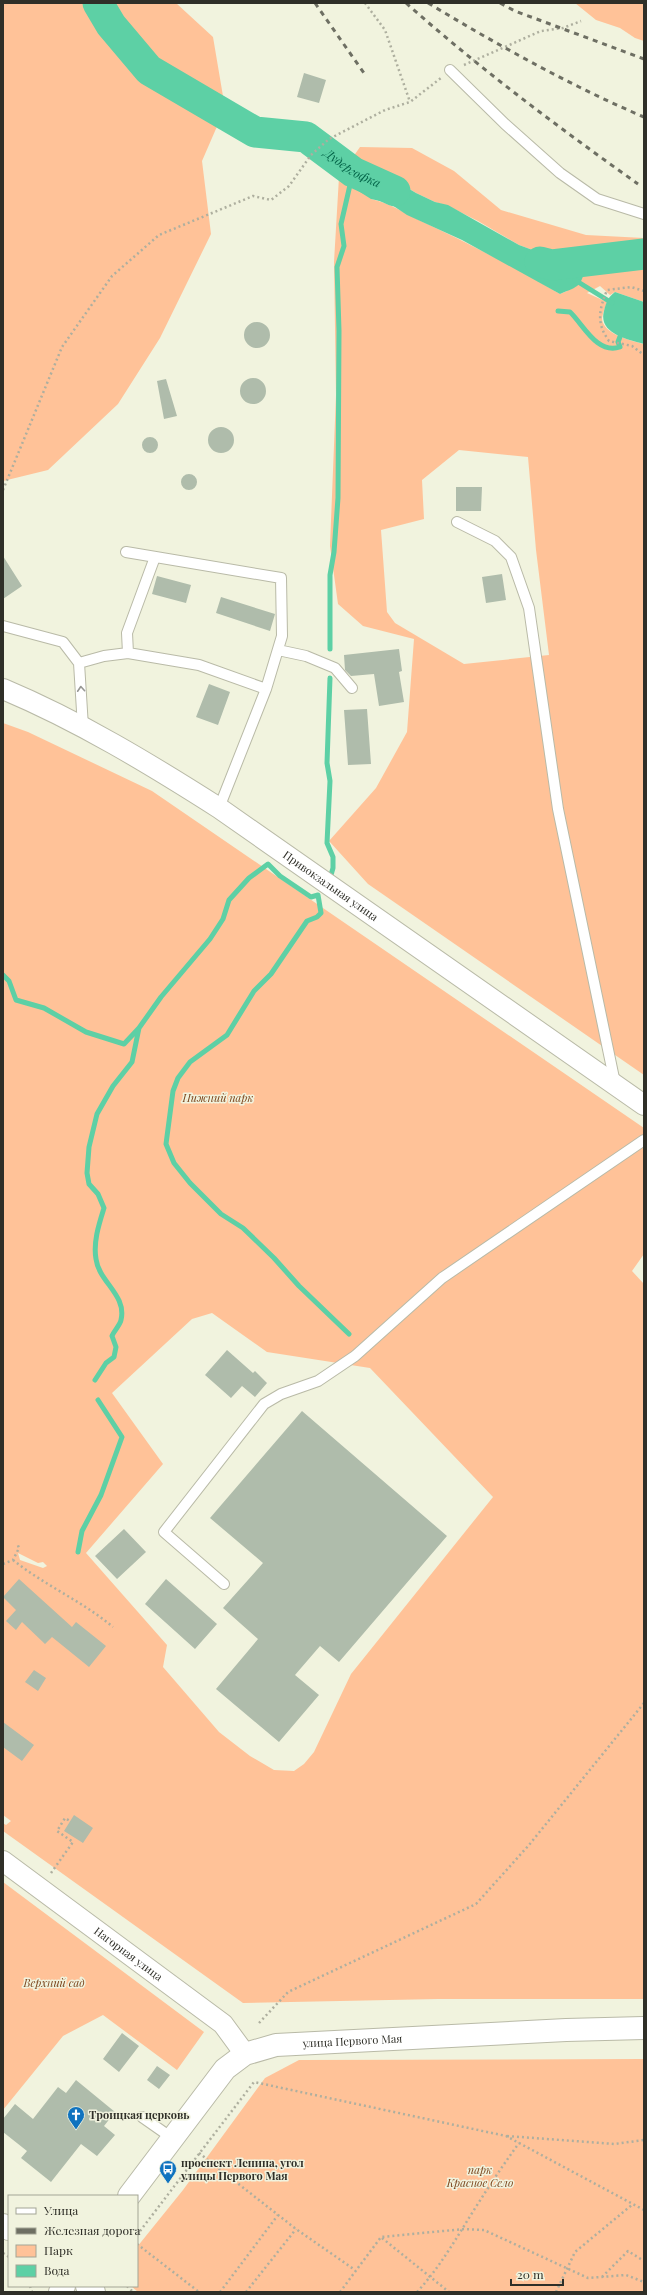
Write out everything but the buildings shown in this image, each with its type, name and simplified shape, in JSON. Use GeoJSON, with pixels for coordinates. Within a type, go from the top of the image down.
{"type":"FeatureCollection","features":[{"type":"Feature","properties":{"kind":"main road","name":"улица Первого Мая"},"geometry":{"type":"LineString","coordinates":[[130,2195],[225,2069],[245,2054],[276,2045],[566,2030],[644,2028]]}},
{"type":"Feature","properties":{"kind":"street","name":"Привокзальная улица"},"geometry":{"type":"LineString","coordinates":[[3,689],[83,727],[176,780],[219,808],[644,1105]]}},
{"type":"Feature","properties":{"kind":"street","name":"Нагорная улица"},"geometry":{"type":"LineString","coordinates":[[3,1861],[223,2024],[245,2054]]}},
{"type":"Feature","properties":{"kind":"lane"},"geometry":{"type":"LineString","coordinates":[[450,70],[505,124],[560,173],[596,199],[644,214]]}},
{"type":"Feature","properties":{"kind":"lane"},"geometry":{"type":"LineString","coordinates":[[457,522],[495,541],[510,557],[529,608],[558,809],[615,1085]]}},
{"type":"Feature","properties":{"kind":"lane"},"geometry":{"type":"LineString","coordinates":[[126,552],[281,578],[282,636],[266,689],[219,808]]}},
{"type":"Feature","properties":{"kind":"lane"},"geometry":{"type":"LineString","coordinates":[[128,652],[127,633],[155,557]]}},
{"type":"Feature","properties":{"kind":"lane"},"geometry":{"type":"LineString","coordinates":[[3,626],[63,642],[79,663],[83,727]]}},
{"type":"Feature","properties":{"kind":"lane"},"geometry":{"type":"LineString","coordinates":[[278,650],[306,656],[335,668],[352,688]]}},
{"type":"Feature","properties":{"kind":"lane"},"geometry":{"type":"LineString","coordinates":[[79,663],[104,656],[128,652],[199,665],[266,689]]}},
{"type":"Feature","properties":{"kind":"lane"},"geometry":{"type":"LineString","coordinates":[[224,1584],[164,1532],[264,1404],[281,1394],[318,1381],[355,1356],[442,1278],[644,1140]]}},
{"type":"Feature","properties":{"kind":"lane"},"geometry":{"type":"LineString","coordinates":[[142,2117],[172,2138]]}},
{"type":"Feature","properties":{"kind":"path"},"geometry":{"type":"LineString","coordinates":[[365,3],[384,30],[410,102]]}},
{"type":"Feature","properties":{"kind":"path"},"geometry":{"type":"LineString","coordinates":[[3,490],[62,346],[112,276],[159,235],[253,196],[271,200],[289,186],[311,155],[329,139],[385,110],[410,102],[450,70],[541,31],[563,28],[581,21]]}},
{"type":"Feature","properties":{"kind":"path"},"geometry":{"type":"LineString","coordinates":[[644,291],[631,286],[608,290],[601,304],[599,313],[600,324],[609,341],[632,346],[644,356]]}},
{"type":"Feature","properties":{"kind":"path"},"geometry":{"type":"LineString","coordinates":[[3,1564],[13,1560],[19,1548],[17,1543]]}},
{"type":"Feature","properties":{"kind":"path"},"geometry":{"type":"LineString","coordinates":[[13,1560],[30,1574],[97,1614],[113,1627]]}},
{"type":"Feature","properties":{"kind":"path"},"geometry":{"type":"LineString","coordinates":[[259,2023],[288,1992],[476,1904],[529,1845],[644,1703]]}},
{"type":"Feature","properties":{"kind":"path"},"geometry":{"type":"LineString","coordinates":[[54,1868],[73,1842],[56,1831],[66,1818],[70,1821]]}},
{"type":"Feature","properties":{"kind":"path"},"geometry":{"type":"LineString","coordinates":[[138,2234],[254,2082],[506,2136],[614,2144],[644,2140]]}},
{"type":"Feature","properties":{"kind":"path"},"geometry":{"type":"LineString","coordinates":[[506,2136],[644,2210]]}},
{"type":"Feature","properties":{"kind":"path"},"geometry":{"type":"LineString","coordinates":[[417,2292],[430,2278],[464,2229],[480,2200],[519,2143]]}},
{"type":"Feature","properties":{"kind":"path"},"geometry":{"type":"LineString","coordinates":[[199,2153],[296,2229],[356,2271]]}},
{"type":"Feature","properties":{"kind":"path"},"geometry":{"type":"LineString","coordinates":[[556,2292],[575,2252],[633,2204]]}},
{"type":"Feature","properties":{"kind":"path"},"geometry":{"type":"LineString","coordinates":[[220,2292],[278,2215]]}},
{"type":"Feature","properties":{"kind":"path"},"geometry":{"type":"LineString","coordinates":[[246,2292],[296,2229]]}},
{"type":"Feature","properties":{"kind":"path"},"geometry":{"type":"LineString","coordinates":[[340,2292],[381,2237],[464,2229],[484,2230],[566,2270],[588,2278],[626,2275],[644,2282]]}},
{"type":"Feature","properties":{"kind":"path"},"geometry":{"type":"LineString","coordinates":[[381,2237],[449,2292]]}},
{"type":"Feature","properties":{"kind":"path"},"geometry":{"type":"LineString","coordinates":[[138,2245],[199,2292]]}},
{"type":"Feature","properties":{"kind":"path"},"geometry":{"type":"LineString","coordinates":[[602,2277],[628,2251],[644,2261]]}},
{"type":"Feature","properties":{"kind":"green space"},"geometry":{"type":"Polygon","coordinates":[[[3,3],[176,3],[213,37],[225,108],[202,161],[211,234],[160,338],[118,404],[48,470],[3,481],[3,3]]]}},
{"type":"Feature","properties":{"kind":"green space"},"geometry":{"type":"Polygon","coordinates":[[[575,3],[644,3],[644,41],[635,38],[620,28],[596,20],[575,3]]]}},
{"type":"Feature","properties":{"kind":"green space"},"geometry":{"type":"Polygon","coordinates":[[[360,147],[412,148],[454,171],[501,210],[586,235],[644,238],[644,302],[615,292],[610,295],[600,286],[587,293],[607,302],[602,318],[603,324],[607,328],[618,336],[644,344],[644,1075],[368,884],[329,841],[376,788],[407,732],[414,639],[363,626],[338,604],[330,546],[336,395],[334,262],[339,177],[360,147]],[[392,178],[371,199],[391,206],[474,247],[526,274],[560,294],[567,291],[577,257],[557,259],[519,245],[478,221],[448,206],[416,193],[392,178]],[[459,450],[422,480],[424,519],[381,530],[387,612],[395,623],[464,664],[549,655],[536,550],[528,457],[459,450]]]}},
{"type":"Feature","properties":{"kind":"green space","name":"Нижний парк"},"geometry":{"type":"Polygon","coordinates":[[[3,723],[28,732],[152,791],[644,1128],[644,1254],[632,1271],[644,1284],[644,1999],[438,1999],[243,2003],[3,1831],[3,1823],[6,1825],[11,1821],[3,1815],[3,723]],[[212,1313],[192,1319],[112,1393],[163,1464],[86,1553],[167,1645],[163,1667],[219,1732],[250,1756],[274,1770],[294,1771],[304,1764],[314,1752],[351,1674],[493,1497],[370,1368],[267,1352],[212,1313]],[[18,1553],[20,1560],[43,1568],[47,1566],[43,1562],[38,1563],[18,1553]]]}},
{"type":"Feature","properties":{"kind":"green space","name":"Верхний сад"},"geometry":{"type":"Polygon","coordinates":[[[3,1882],[204,2032],[177,2070],[103,2015],[63,2036],[3,2110],[3,1882]]]}},
{"type":"Feature","properties":{"kind":"green space","name":"парк Красное Село"},"geometry":{"type":"Polygon","coordinates":[[[644,2059],[644,2292],[138,2292],[132,2287],[138,2287],[138,2246],[183,2190],[265,2078],[299,2060],[644,2059]]]}},
{"type":"Feature","properties":{"kind":"water"},"geometry":{"type":"Polygon","coordinates":[[[366,163],[416,193],[435,202],[448,205],[519,245],[557,259],[577,256],[585,265],[581,282],[575,287],[560,294],[462,240],[407,215],[389,203],[371,199],[352,187],[356,173],[360,167],[366,163]]]}},
{"type":"Feature","properties":{"kind":"water"},"geometry":{"type":"Polygon","coordinates":[[[615,292],[644,302],[644,344],[615,334],[605,325],[603,319],[604,311],[609,298],[615,292]]]}},
{"type":"Feature","properties":{"kind":"waterway","name":"Дудергофка"},"geometry":{"type":"LineString","coordinates":[[98,3],[111,25],[149,70],[255,132],[306,137],[353,172],[395,191]]}},
{"type":"Feature","properties":{"kind":"waterway"},"geometry":{"type":"LineString","coordinates":[[330,649],[330,575],[334,552],[338,498],[339,331],[337,267],[344,246],[341,224],[353,172]]}},
{"type":"Feature","properties":{"kind":"waterway","name":"Дудергофка"},"geometry":{"type":"LineString","coordinates":[[540,262],[552,265],[644,254]]}},
{"type":"Feature","properties":{"kind":"waterway"},"geometry":{"type":"LineString","coordinates":[[575,280],[612,303]]}},
{"type":"Feature","properties":{"kind":"waterway"},"geometry":{"type":"LineString","coordinates":[[558,311],[570,312],[591,337],[604,347],[620,347],[618,342],[621,334]]}},
{"type":"Feature","properties":{"kind":"waterway"},"geometry":{"type":"LineString","coordinates":[[330,678],[327,763],[330,781],[327,843],[333,857],[333,868],[331,875]]}},
{"type":"Feature","properties":{"kind":"waterway"},"geometry":{"type":"LineString","coordinates":[[3,975],[9,981],[16,1000],[44,1008],[86,1032],[124,1044],[139,1028],[161,997],[210,939],[223,919],[229,900],[249,878],[268,864],[280,876],[311,897],[318,895],[321,913],[317,917],[307,921],[271,974],[254,991],[227,1035],[190,1062],[178,1078],[173,1091],[166,1144],[174,1163],[190,1183],[221,1214],[243,1228],[274,1258],[299,1286],[349,1334]]}},
{"type":"Feature","properties":{"kind":"waterway"},"geometry":{"type":"LineString","coordinates":[[95,1380],[106,1363],[114,1357],[116,1347],[112,1336],[121,1320],[122,1311],[117,1296],[102,1275],[96,1259],[95,1246],[98,1227],[104,1208],[98,1194],[89,1184],[87,1173],[89,1147],[97,1114],[113,1086],[132,1062],[139,1028]]}},
{"type":"Feature","properties":{"kind":"waterway"},"geometry":{"type":"LineString","coordinates":[[78,1552],[82,1531],[101,1495],[122,1437],[98,1400]]}},
{"type":"Feature","properties":{"kind":"railway"},"geometry":{"type":"LineString","coordinates":[[315,3],[366,76]]}},
{"type":"Feature","properties":{"kind":"railway"},"geometry":{"type":"LineString","coordinates":[[406,3],[462,51],[519,96],[638,184]]}},
{"type":"Feature","properties":{"kind":"railway"},"geometry":{"type":"LineString","coordinates":[[428,3],[534,64],[588,92],[644,117]]}},
{"type":"Feature","properties":{"kind":"railway"},"geometry":{"type":"LineString","coordinates":[[500,3],[515,11],[644,59]]}},
{"type":"Feature","properties":{"kind":"place","name":"Троицкая церковь"},"geometry":{"type":"Point","coordinates":[76,2130]}},
{"type":"Feature","properties":{"kind":"place","name":"проспект Ленина, угол улицы Первого Мая"},"geometry":{"type":"Point","coordinates":[168,2184]}}]}
